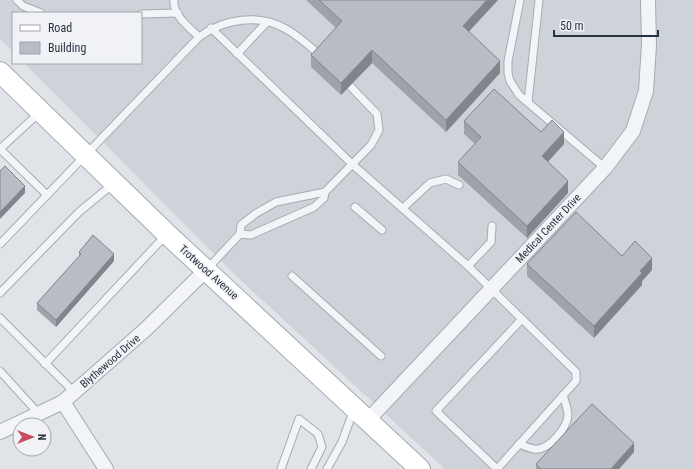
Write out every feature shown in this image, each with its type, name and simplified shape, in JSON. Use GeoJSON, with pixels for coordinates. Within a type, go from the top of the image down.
{"type":"FeatureCollection","features":[{"type":"Feature","properties":{"kind":"main road","name":"Trotwood Avenue"},"geometry":{"type":"LineString","coordinates":[[1,74],[87,155],[167,234],[420,469]]}},
{"type":"Feature","properties":{"kind":"street","name":"Medical Center Drive"},"geometry":{"type":"LineString","coordinates":[[361,413],[491,289],[605,168],[633,130],[646,91],[649,45],[648,0]]}},
{"type":"Feature","properties":{"kind":"street","name":"Blythewood Drive"},"geometry":{"type":"LineString","coordinates":[[0,432],[63,402],[146,329],[206,269]]}},
{"type":"Feature","properties":{"kind":"street"},"geometry":{"type":"LineString","coordinates":[[63,402],[106,469]]}},
{"type":"Feature","properties":{"kind":"lane"},"geometry":{"type":"LineString","coordinates":[[17,0],[23,6],[38,12]]}},
{"type":"Feature","properties":{"kind":"lane"},"geometry":{"type":"LineString","coordinates":[[174,0],[174,5],[182,20],[199,37]]}},
{"type":"Feature","properties":{"kind":"lane"},"geometry":{"type":"LineString","coordinates":[[520,0],[508,61],[510,81],[519,95],[605,168]]}},
{"type":"Feature","properties":{"kind":"lane"},"geometry":{"type":"LineString","coordinates":[[528,102],[539,0]]}},
{"type":"Feature","properties":{"kind":"lane"},"geometry":{"type":"LineString","coordinates":[[142,14],[178,13]]}},
{"type":"Feature","properties":{"kind":"lane"},"geometry":{"type":"LineString","coordinates":[[0,244],[46,194],[87,155],[199,37],[211,28],[230,21],[258,20],[267,22],[286,28],[320,56]]}},
{"type":"Feature","properties":{"kind":"lane"},"geometry":{"type":"LineString","coordinates":[[237,54],[267,22]]}},
{"type":"Feature","properties":{"kind":"lane"},"geometry":{"type":"LineString","coordinates":[[211,28],[352,164],[468,266],[491,289],[522,319],[576,372],[576,381],[497,469],[436,411],[522,319]]}},
{"type":"Feature","properties":{"kind":"lane"},"geometry":{"type":"LineString","coordinates":[[240,234],[251,235],[314,207],[324,198],[325,192],[371,145],[379,130],[377,114],[350,86]]}},
{"type":"Feature","properties":{"kind":"lane"},"geometry":{"type":"LineString","coordinates":[[41,111],[0,149],[46,194]]}},
{"type":"Feature","properties":{"kind":"lane"},"geometry":{"type":"LineString","coordinates":[[403,208],[430,183],[446,178],[459,185]]}},
{"type":"Feature","properties":{"kind":"lane"},"geometry":{"type":"LineString","coordinates":[[0,293],[80,212],[114,182]]}},
{"type":"Feature","properties":{"kind":"lane"},"geometry":{"type":"LineString","coordinates":[[206,269],[240,234],[241,225],[255,214],[276,202],[325,192]]}},
{"type":"Feature","properties":{"kind":"lane"},"geometry":{"type":"LineString","coordinates":[[354,207],[382,230]]}},
{"type":"Feature","properties":{"kind":"lane"},"geometry":{"type":"LineString","coordinates":[[468,266],[491,242],[492,226]]}},
{"type":"Feature","properties":{"kind":"lane"},"geometry":{"type":"LineString","coordinates":[[45,364],[167,234]]}},
{"type":"Feature","properties":{"kind":"lane"},"geometry":{"type":"LineString","coordinates":[[292,276],[381,356]]}},
{"type":"Feature","properties":{"kind":"lane"},"geometry":{"type":"LineString","coordinates":[[0,318],[74,392]]}},
{"type":"Feature","properties":{"kind":"lane"},"geometry":{"type":"LineString","coordinates":[[0,371],[39,414]]}},
{"type":"Feature","properties":{"kind":"lane"},"geometry":{"type":"LineString","coordinates":[[519,444],[535,449],[544,447],[553,440],[564,426],[568,414],[563,396]]}},
{"type":"Feature","properties":{"kind":"lane"},"geometry":{"type":"LineString","coordinates":[[327,469],[361,413]]}},
{"type":"Feature","properties":{"kind":"lane"},"geometry":{"type":"LineString","coordinates":[[281,469],[299,420],[318,434],[322,447],[311,469]]}},
{"type":"Feature","properties":{"kind":"shaded area"},"geometry":{"type":"Polygon","coordinates":[[[0,0],[694,0],[694,469],[445,469],[232,272],[25,64],[142,64],[142,12],[12,12],[12,51],[0,39],[0,0]]]}},
{"type":"Feature","properties":{"kind":"building"},"geometry":{"type":"Polygon","coordinates":[[[319,0],[487,0],[463,26],[500,61],[446,120],[372,50],[341,83],[311,55],[342,21],[319,0]]]}},
{"type":"Feature","properties":{"kind":"building"},"geometry":{"type":"Polygon","coordinates":[[[494,89],[541,132],[552,120],[564,132],[542,156],[568,181],[527,226],[458,162],[481,137],[464,121],[494,89]]]}},
{"type":"Feature","properties":{"kind":"building"},"geometry":{"type":"Polygon","coordinates":[[[5,166],[25,186],[0,212],[0,171],[5,166]]]}},
{"type":"Feature","properties":{"kind":"building"},"geometry":{"type":"Polygon","coordinates":[[[576,212],[622,256],[635,241],[652,258],[640,271],[642,273],[594,326],[527,264],[576,212]]]}},
{"type":"Feature","properties":{"kind":"building"},"geometry":{"type":"Polygon","coordinates":[[[93,235],[114,254],[56,320],[37,303],[81,254],[79,252],[93,235]]]}},
{"type":"Feature","properties":{"kind":"building"},"geometry":{"type":"Polygon","coordinates":[[[592,404],[634,443],[611,469],[541,469],[536,464],[592,404]]]}}]}
